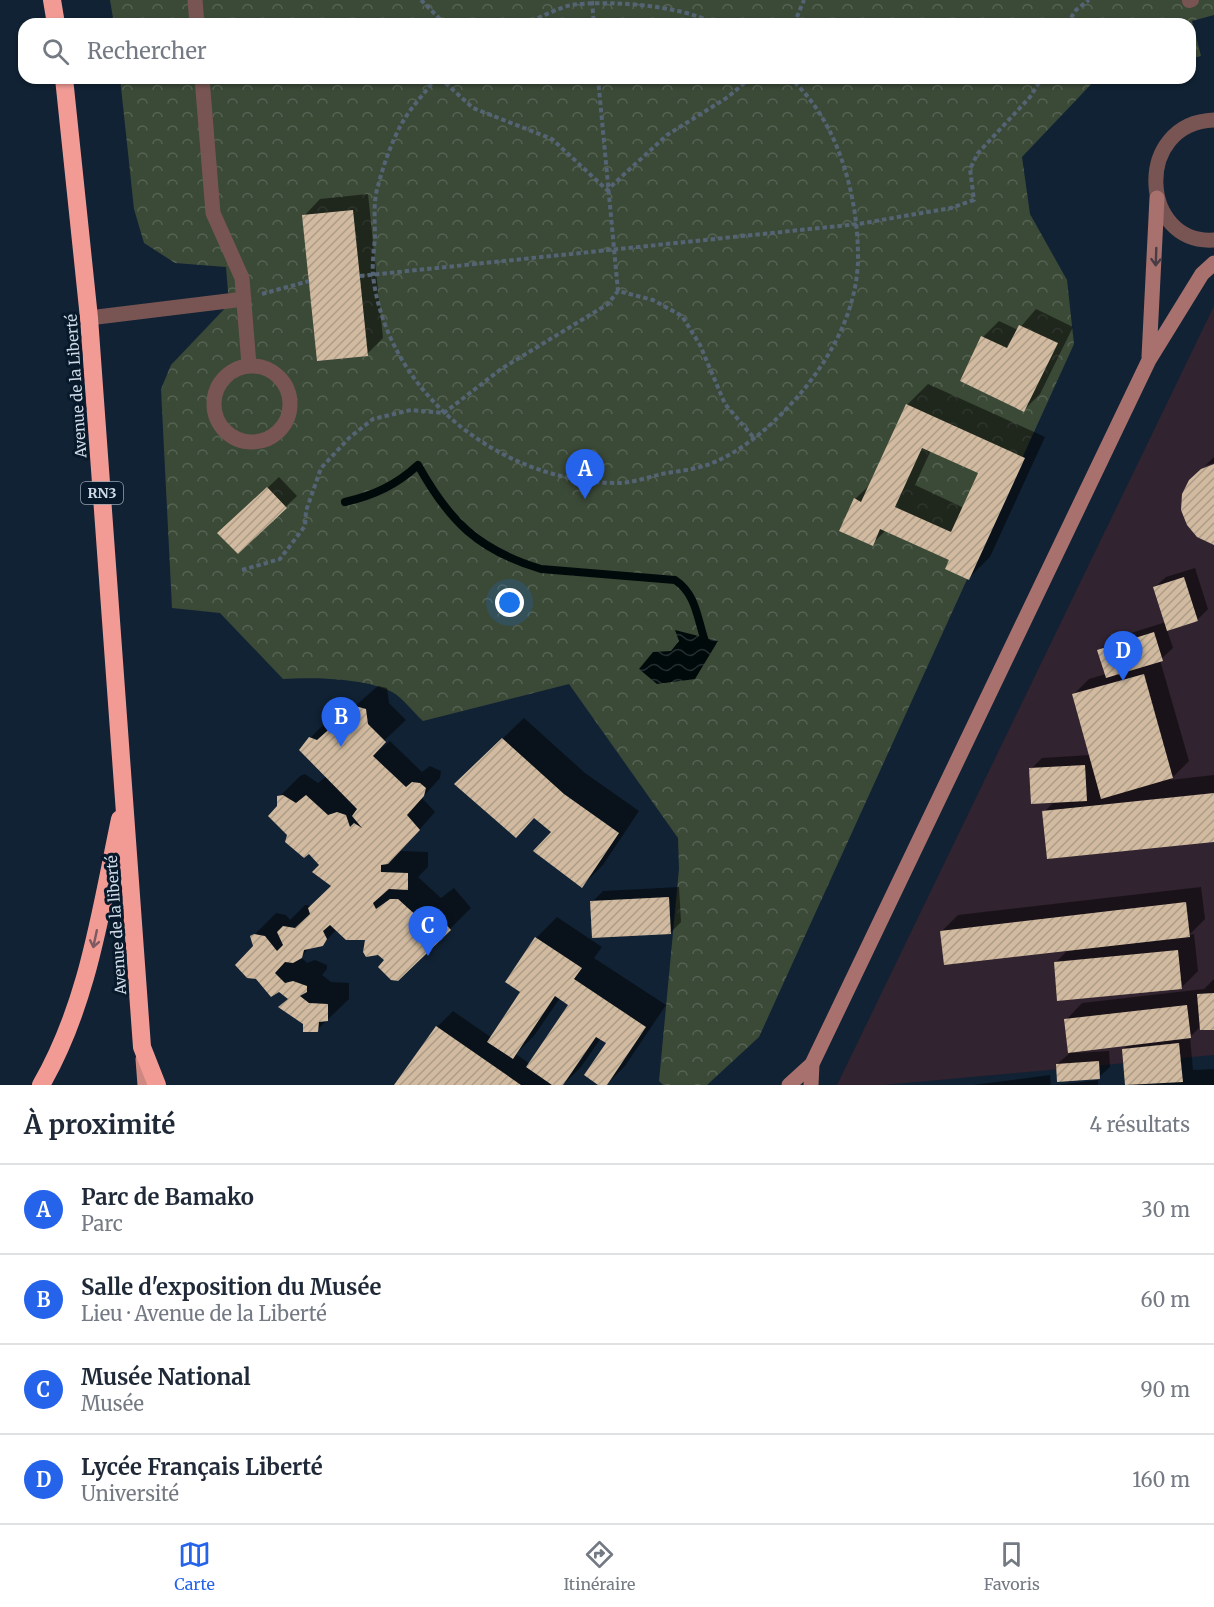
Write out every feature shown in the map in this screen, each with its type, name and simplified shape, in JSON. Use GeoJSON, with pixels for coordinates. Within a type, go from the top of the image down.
{"type":"FeatureCollection","features":[{"type":"Feature","properties":{"kind":"highway"},"geometry":{"type":"LineString","coordinates":[[52,0],[55,18]]}},
{"type":"Feature","properties":{"kind":"highway","name":"Avenue de la Liberté"},"geometry":{"type":"LineString","coordinates":[[65,84],[89,318],[124,800]]}},
{"type":"Feature","properties":{"kind":"highway"},"geometry":{"type":"LineString","coordinates":[[41,1085],[70,1024],[89,964],[124,800]]}},
{"type":"Feature","properties":{"kind":"highway","name":"Avenue de la liberté"},"geometry":{"type":"LineString","coordinates":[[124,800],[142,1047],[157,1085]]}},
{"type":"Feature","properties":{"kind":"main road"},"geometry":{"type":"LineString","coordinates":[[142,1047],[145,1085]]}},
{"type":"Feature","properties":{"kind":"street"},"geometry":{"type":"LineString","coordinates":[[195,0],[196,18]]}},
{"type":"Feature","properties":{"kind":"street"},"geometry":{"type":"LineString","coordinates":[[202,84],[213,213],[242,278],[249,365]]}},
{"type":"Feature","properties":{"kind":"street"},"geometry":{"type":"LineString","coordinates":[[1149,360],[1156,262],[1154,180],[1157,162],[1165,146],[1177,133],[1193,124],[1214,120]]}},
{"type":"Feature","properties":{"kind":"street"},"geometry":{"type":"LineString","coordinates":[[1156,198],[1168,218],[1185,233],[1214,240]]}},
{"type":"Feature","properties":{"kind":"street"},"geometry":{"type":"LineString","coordinates":[[810,1085],[812,1064],[1149,360],[1202,274],[1214,263]]}},
{"type":"Feature","properties":{"kind":"street"},"geometry":{"type":"LineString","coordinates":[[89,318],[244,299]]}},
{"type":"Feature","properties":{"kind":"street"},"geometry":{"type":"LineString","coordinates":[[249,365],[262,367],[285,383],[291,403],[289,416],[275,435],[254,443],[240,441],[225,431],[214,415],[214,396],[224,377],[236,369],[249,365]]}},
{"type":"Feature","properties":{"kind":"street"},"geometry":{"type":"LineString","coordinates":[[789,1085],[812,1064]]}},
{"type":"Feature","properties":{"kind":"path"},"geometry":{"type":"LineString","coordinates":[[422,0],[439,18]]}},
{"type":"Feature","properties":{"kind":"path"},"geometry":{"type":"LineString","coordinates":[[796,18],[804,0]]}},
{"type":"Feature","properties":{"kind":"path"},"geometry":{"type":"LineString","coordinates":[[1071,18],[1076,10],[1089,0]]}},
{"type":"Feature","properties":{"kind":"path"},"geometry":{"type":"LineString","coordinates":[[540,18],[573,4],[592,1],[654,4],[697,18]]}},
{"type":"Feature","properties":{"kind":"path"},"geometry":{"type":"LineString","coordinates":[[592,1],[593,18]]}},
{"type":"Feature","properties":{"kind":"path"},"geometry":{"type":"LineString","coordinates":[[433,84],[402,123],[377,188],[373,274],[381,313],[408,371],[452,422],[509,460],[579,481],[622,483],[707,465],[754,438],[781,417],[816,375],[844,325],[852,301],[858,268],[858,224],[848,179],[830,133],[797,84]]}},
{"type":"Feature","properties":{"kind":"path"},"geometry":{"type":"LineString","coordinates":[[445,84],[473,108],[552,139],[607,190]]}},
{"type":"Feature","properties":{"kind":"path"},"geometry":{"type":"LineString","coordinates":[[242,570],[280,560],[305,526],[306,511],[321,468],[373,419],[411,410],[444,412],[501,369],[608,304],[618,291],[598,84]]}},
{"type":"Feature","properties":{"kind":"path"},"geometry":{"type":"LineString","coordinates":[[607,190],[667,135],[728,97],[743,84]]}},
{"type":"Feature","properties":{"kind":"path"},"geometry":{"type":"LineString","coordinates":[[360,276],[858,224],[951,208],[974,200],[970,169],[978,153],[1030,97],[1038,84]]}},
{"type":"Feature","properties":{"kind":"path"},"geometry":{"type":"LineString","coordinates":[[244,299],[309,281]]}},
{"type":"Feature","properties":{"kind":"path"},"geometry":{"type":"LineString","coordinates":[[618,291],[653,300],[682,316],[700,345],[724,404],[754,438]]}},
{"type":"Feature","properties":{"kind":"shaded area"},"geometry":{"type":"Polygon","coordinates":[[[1214,306],[1214,1055],[884,1085],[837,1085],[1214,306]]]}},
{"type":"Feature","properties":{"kind":"green space"},"geometry":{"type":"Polygon","coordinates":[[[110,0],[1214,0],[1214,15],[1196,20],[1196,18],[113,18],[110,0]]]}},
{"type":"Feature","properties":{"kind":"green space"},"geometry":{"type":"Polygon","coordinates":[[[1196,37],[1201,56],[1196,57],[1196,37]]]}},
{"type":"Feature","properties":{"kind":"green space"},"geometry":{"type":"Polygon","coordinates":[[[121,84],[1091,84],[1022,157],[1030,214],[1067,280],[1074,344],[759,1037],[707,1085],[663,1085],[659,1081],[679,869],[678,838],[569,684],[423,721],[400,698],[381,687],[339,679],[283,679],[220,613],[172,608],[161,389],[171,365],[229,304],[226,267],[175,263],[144,243],[134,209],[121,84]]]}},
{"type":"Feature","properties":{"kind":"water"},"geometry":{"type":"Polygon","coordinates":[[[675,630],[718,641],[695,679],[657,684],[639,669],[653,652],[671,651],[679,641],[675,630]]]}},
{"type":"Feature","properties":{"kind":"building"},"geometry":{"type":"Polygon","coordinates":[[[353,210],[368,356],[317,361],[302,215],[353,210]]]}},
{"type":"Feature","properties":{"kind":"building"},"geometry":{"type":"Polygon","coordinates":[[[1019,325],[1058,343],[1024,412],[960,381],[981,336],[1007,348],[1019,325]]]}},
{"type":"Feature","properties":{"kind":"building"},"geometry":{"type":"Polygon","coordinates":[[[906,404],[1025,458],[969,580],[945,569],[949,560],[880,529],[873,546],[839,531],[854,498],[861,502],[906,404]],[[922,448],[895,507],[951,532],[978,473],[922,448]]]}},
{"type":"Feature","properties":{"kind":"building"},"geometry":{"type":"Polygon","coordinates":[[[1214,464],[1214,545],[1197,537],[1187,525],[1181,510],[1182,494],[1189,480],[1201,469],[1214,464]]]}},
{"type":"Feature","properties":{"kind":"building"},"geometry":{"type":"Polygon","coordinates":[[[267,487],[287,508],[238,554],[217,533],[267,487]]]}},
{"type":"Feature","properties":{"kind":"building"},"geometry":{"type":"Polygon","coordinates":[[[1184,577],[1198,621],[1167,631],[1153,587],[1184,577]]]}},
{"type":"Feature","properties":{"kind":"building"},"geometry":{"type":"Polygon","coordinates":[[[1154,632],[1163,661],[1106,678],[1097,650],[1154,632]]]}},
{"type":"Feature","properties":{"kind":"building"},"geometry":{"type":"Polygon","coordinates":[[[1144,674],[1173,778],[1101,799],[1072,694],[1144,674]]]}},
{"type":"Feature","properties":{"kind":"building"},"geometry":{"type":"Polygon","coordinates":[[[355,706],[366,709],[368,724],[386,742],[373,756],[406,787],[412,782],[420,783],[426,788],[424,796],[407,815],[420,830],[388,864],[381,865],[381,872],[408,873],[408,890],[389,889],[373,903],[376,909],[390,899],[398,899],[419,918],[432,909],[451,930],[398,981],[391,980],[378,967],[384,960],[378,955],[366,957],[363,952],[365,940],[346,940],[330,925],[323,931],[327,939],[323,946],[304,950],[302,958],[293,963],[285,962],[275,973],[285,983],[293,981],[307,986],[307,992],[300,996],[309,1003],[328,1004],[328,1021],[319,1022],[318,1032],[303,1032],[303,1024],[278,1007],[288,999],[279,992],[271,997],[256,979],[247,978],[235,965],[253,946],[250,936],[254,934],[265,936],[277,951],[283,945],[277,932],[283,926],[295,928],[310,914],[308,908],[331,886],[312,872],[319,865],[309,854],[304,858],[285,842],[287,835],[268,816],[277,806],[277,796],[283,795],[296,803],[306,795],[328,815],[337,812],[346,815],[350,827],[354,823],[362,828],[352,816],[357,809],[299,750],[309,737],[317,740],[355,706]]]}},
{"type":"Feature","properties":{"kind":"building"},"geometry":{"type":"Polygon","coordinates":[[[502,738],[564,794],[619,833],[582,888],[533,851],[551,832],[534,818],[516,838],[454,784],[502,738]]]}},
{"type":"Feature","properties":{"kind":"building"},"geometry":{"type":"Polygon","coordinates":[[[1085,765],[1087,801],[1031,804],[1029,768],[1085,765]]]}},
{"type":"Feature","properties":{"kind":"building"},"geometry":{"type":"Polygon","coordinates":[[[1214,793],[1214,842],[1047,859],[1042,811],[1214,793]]]}},
{"type":"Feature","properties":{"kind":"building"},"geometry":{"type":"Polygon","coordinates":[[[669,897],[671,934],[592,938],[590,901],[669,897]]]}},
{"type":"Feature","properties":{"kind":"building"},"geometry":{"type":"Polygon","coordinates":[[[1186,902],[1190,937],[944,965],[940,931],[1186,902]]]}},
{"type":"Feature","properties":{"kind":"building"},"geometry":{"type":"Polygon","coordinates":[[[535,937],[582,968],[574,979],[646,1027],[607,1085],[598,1085],[584,1075],[606,1043],[596,1037],[563,1085],[552,1085],[526,1067],[568,1005],[555,996],[513,1059],[487,1042],[520,992],[505,982],[535,937]]]}},
{"type":"Feature","properties":{"kind":"building"},"geometry":{"type":"Polygon","coordinates":[[[1178,950],[1182,989],[1057,1001],[1054,962],[1178,950]]]}},
{"type":"Feature","properties":{"kind":"building"},"geometry":{"type":"Polygon","coordinates":[[[1214,993],[1214,1030],[1200,1030],[1197,994],[1214,993]]]}},
{"type":"Feature","properties":{"kind":"building"},"geometry":{"type":"Polygon","coordinates":[[[1187,1005],[1191,1038],[1068,1053],[1064,1019],[1187,1005]]]}},
{"type":"Feature","properties":{"kind":"building"},"geometry":{"type":"Polygon","coordinates":[[[436,1026],[521,1085],[394,1085],[436,1026]]]}},
{"type":"Feature","properties":{"kind":"building"},"geometry":{"type":"Polygon","coordinates":[[[1179,1043],[1183,1082],[1125,1085],[1122,1049],[1179,1043]]]}},
{"type":"Feature","properties":{"kind":"building"},"geometry":{"type":"Polygon","coordinates":[[[1099,1061],[1100,1079],[1057,1082],[1056,1064],[1099,1061]]]}},
{"type":"Feature","properties":{"kind":"waterway"},"geometry":{"type":"LineString","coordinates":[[345,502],[384,488],[402,478],[418,465],[454,518],[483,543],[500,553],[541,569],[675,580],[682,585],[691,598],[704,638]]}},
{"type":"Feature","properties":{"kind":"place","name":"Parc de Bamako"},"geometry":{"type":"Point","coordinates":[585,499]}},
{"type":"Feature","properties":{"kind":"place","name":"Lycée Français Liberté"},"geometry":{"type":"Point","coordinates":[1123,681]}},
{"type":"Feature","properties":{"kind":"place","name":"Salle d'exposition du Musée"},"geometry":{"type":"Point","coordinates":[341,747]}},
{"type":"Feature","properties":{"kind":"place","name":"Musée National"},"geometry":{"type":"Point","coordinates":[428,956]}}]}
